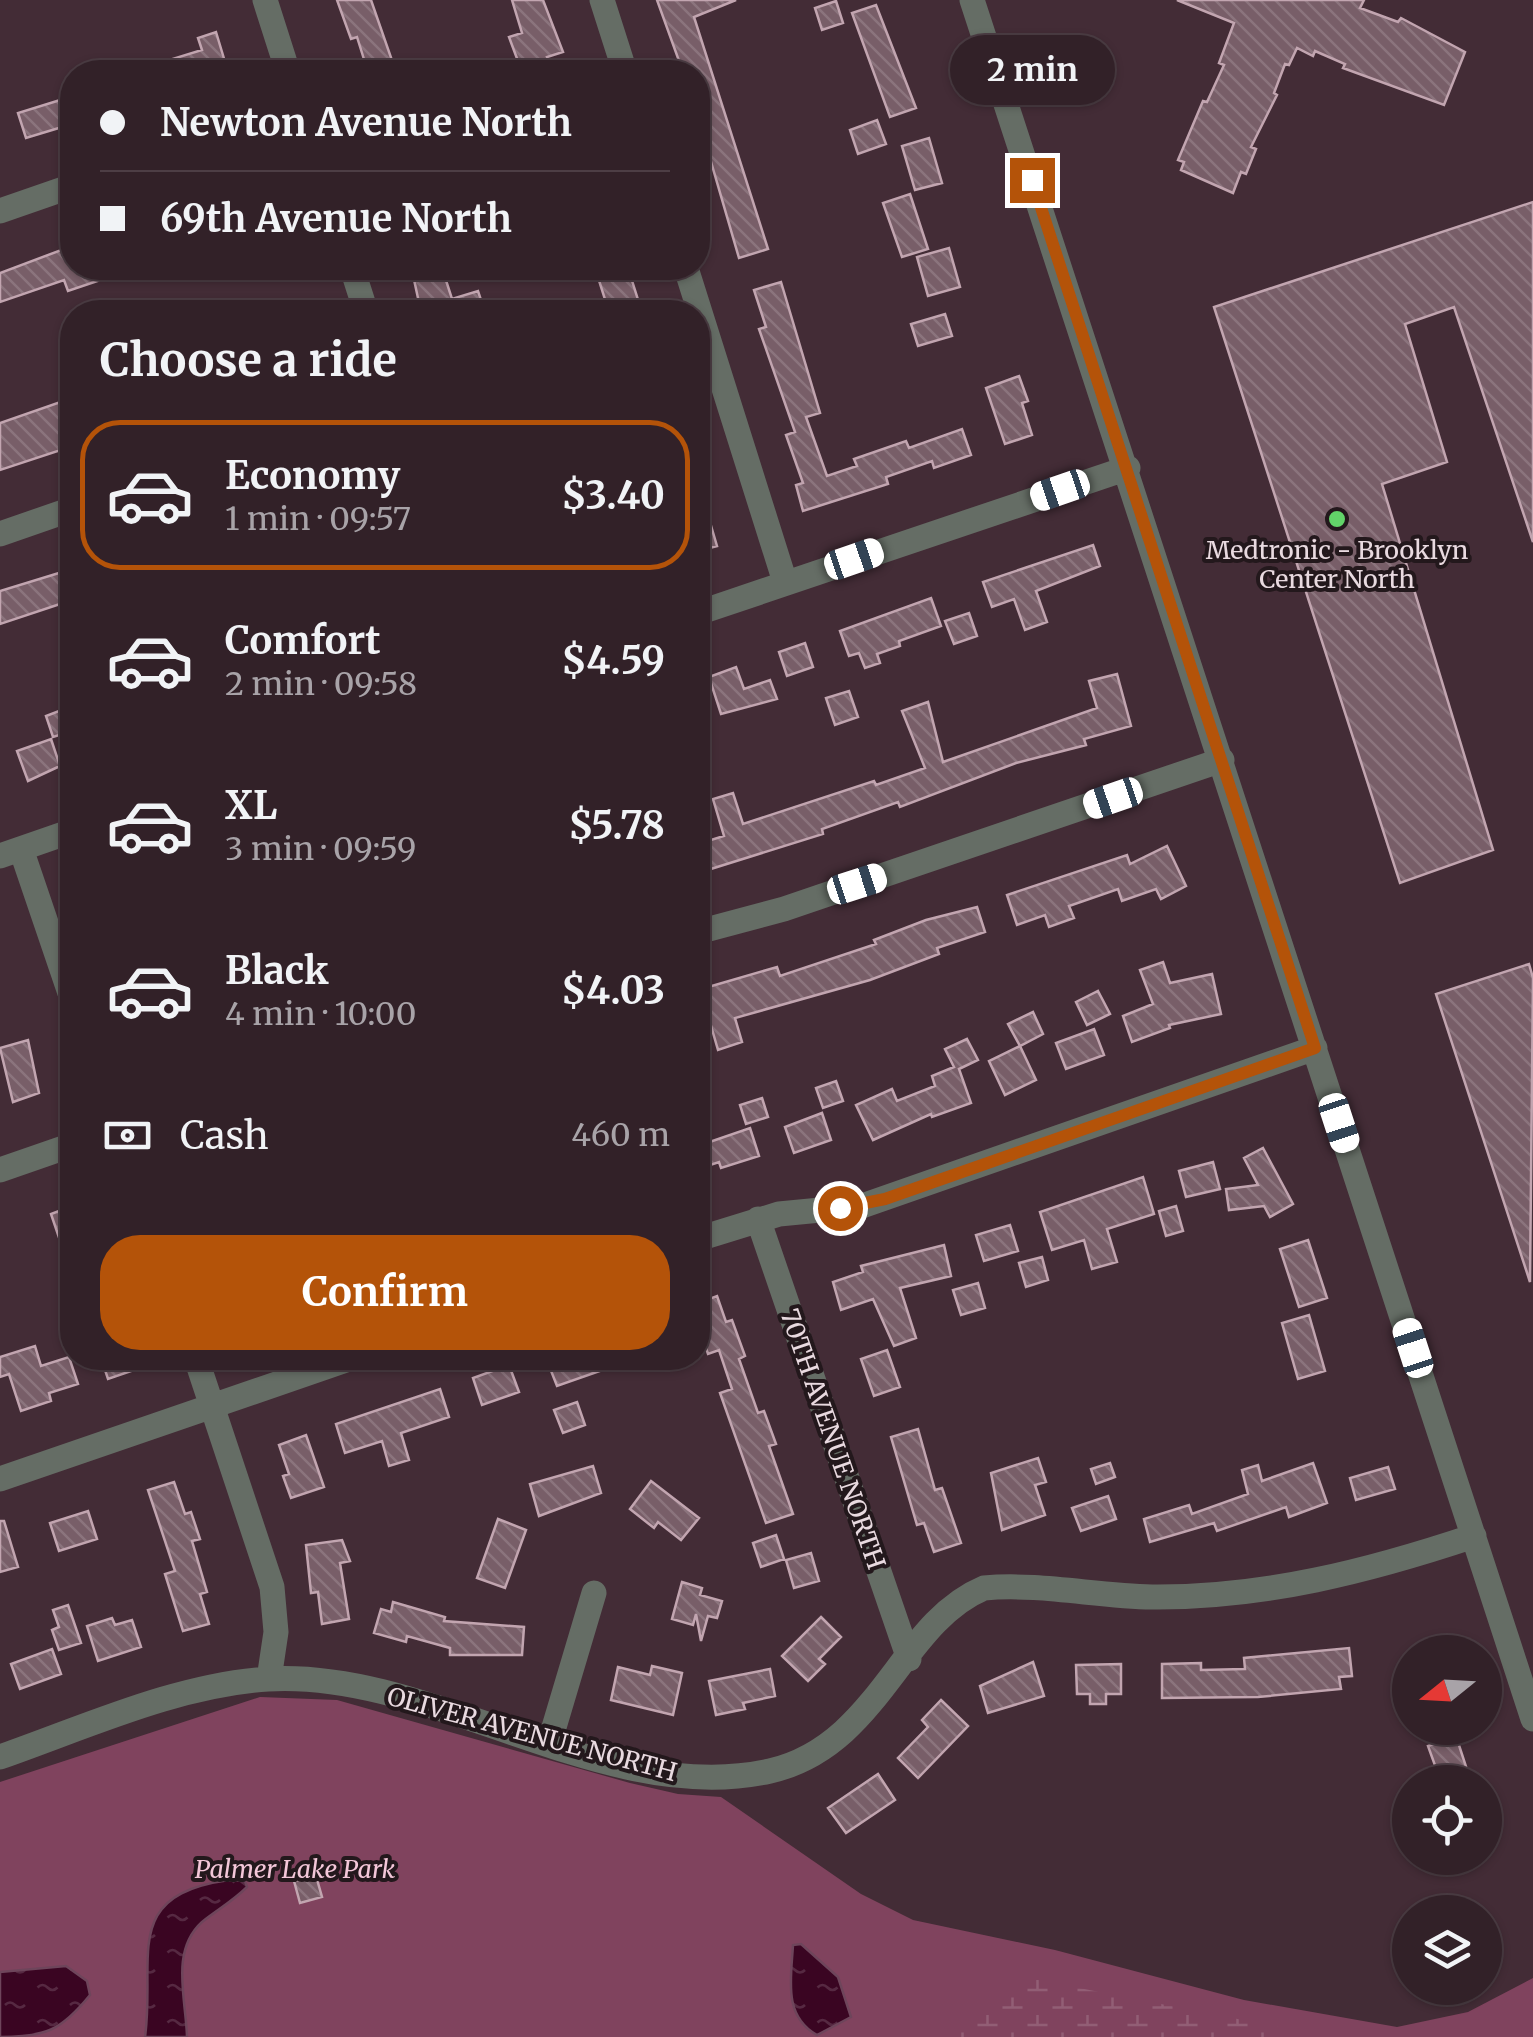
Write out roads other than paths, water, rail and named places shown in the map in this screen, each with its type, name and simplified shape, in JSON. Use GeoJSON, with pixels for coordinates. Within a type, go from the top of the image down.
{"type":"FeatureCollection","features":[{"type":"Feature","properties":{"kind":"street"},"geometry":{"type":"LineString","coordinates":[[265,0],[284,60]]}},
{"type":"Feature","properties":{"kind":"street"},"geometry":{"type":"LineString","coordinates":[[602,0],[621,60]]}},
{"type":"Feature","properties":{"kind":"street"},"geometry":{"type":"LineString","coordinates":[[972,0],[1128,468],[1533,1718]]}},
{"type":"Feature","properties":{"kind":"street"},"geometry":{"type":"LineString","coordinates":[[0,211],[60,190]]}},
{"type":"Feature","properties":{"kind":"street"},"geometry":{"type":"LineString","coordinates":[[710,344],[785,582]]}},
{"type":"Feature","properties":{"kind":"street"},"geometry":{"type":"LineString","coordinates":[[710,608],[1128,468]]}},
{"type":"Feature","properties":{"kind":"street"},"geometry":{"type":"LineString","coordinates":[[0,534],[60,512]]}},
{"type":"Feature","properties":{"kind":"street"},"geometry":{"type":"LineString","coordinates":[[710,929],[758,917],[1222,760]]}},
{"type":"Feature","properties":{"kind":"street"},"geometry":{"type":"LineString","coordinates":[[60,836],[11,853],[60,970]]}},
{"type":"Feature","properties":{"kind":"street"},"geometry":{"type":"LineString","coordinates":[[710,1235],[758,1219],[862,1206],[1315,1048]]}},
{"type":"Feature","properties":{"kind":"street"},"geometry":{"type":"LineString","coordinates":[[0,1170],[60,1149]]}},
{"type":"Feature","properties":{"kind":"street","name":"70TH AVENUE NORTH"},"geometry":{"type":"LineString","coordinates":[[758,1219],[909,1659]]}},
{"type":"Feature","properties":{"kind":"street"},"geometry":{"type":"LineString","coordinates":[[200,1370],[272,1587],[276,1632],[269,1679]]}},
{"type":"Feature","properties":{"kind":"street"},"geometry":{"type":"LineString","coordinates":[[0,1479],[317,1370]]}},
{"type":"Feature","properties":{"kind":"street","name":"OLIVER AVENUE NORTH"},"geometry":{"type":"LineString","coordinates":[[0,1757],[187,1692],[269,1679],[362,1688],[548,1744],[715,1780],[774,1770],[804,1758],[854,1723],[945,1612],[964,1596],[984,1588],[1152,1597],[1238,1594],[1322,1580],[1474,1536]]}},
{"type":"Feature","properties":{"kind":"street"},"geometry":{"type":"LineString","coordinates":[[548,1744],[594,1593]]}},
{"type":"Feature","properties":{"kind":"water"},"geometry":{"type":"Polygon","coordinates":[[[229,1880],[245,1881],[247,1887],[202,1922],[186,1947],[182,1976],[187,2037],[145,2037],[150,1935],[157,1915],[171,1900],[195,1888],[229,1880]]]}},
{"type":"Feature","properties":{"kind":"water"},"geometry":{"type":"Polygon","coordinates":[[[801,1944],[838,1977],[851,2017],[817,2035],[799,2018],[791,1996],[793,1945],[801,1944]]]}},
{"type":"Feature","properties":{"kind":"water"},"geometry":{"type":"Polygon","coordinates":[[[66,1966],[87,1981],[90,1995],[80,2007],[51,2030],[0,2037],[0,1972],[66,1966]]]}},
{"type":"Feature","properties":{"kind":"place","name":"Medtronic - Brooklyn Center North"},"geometry":{"type":"Point","coordinates":[1337,519]}},
{"type":"Feature","properties":{"kind":"park label","name":"Palmer Lake Park"},"geometry":{"type":"Point","coordinates":[295,1869]}}]}
